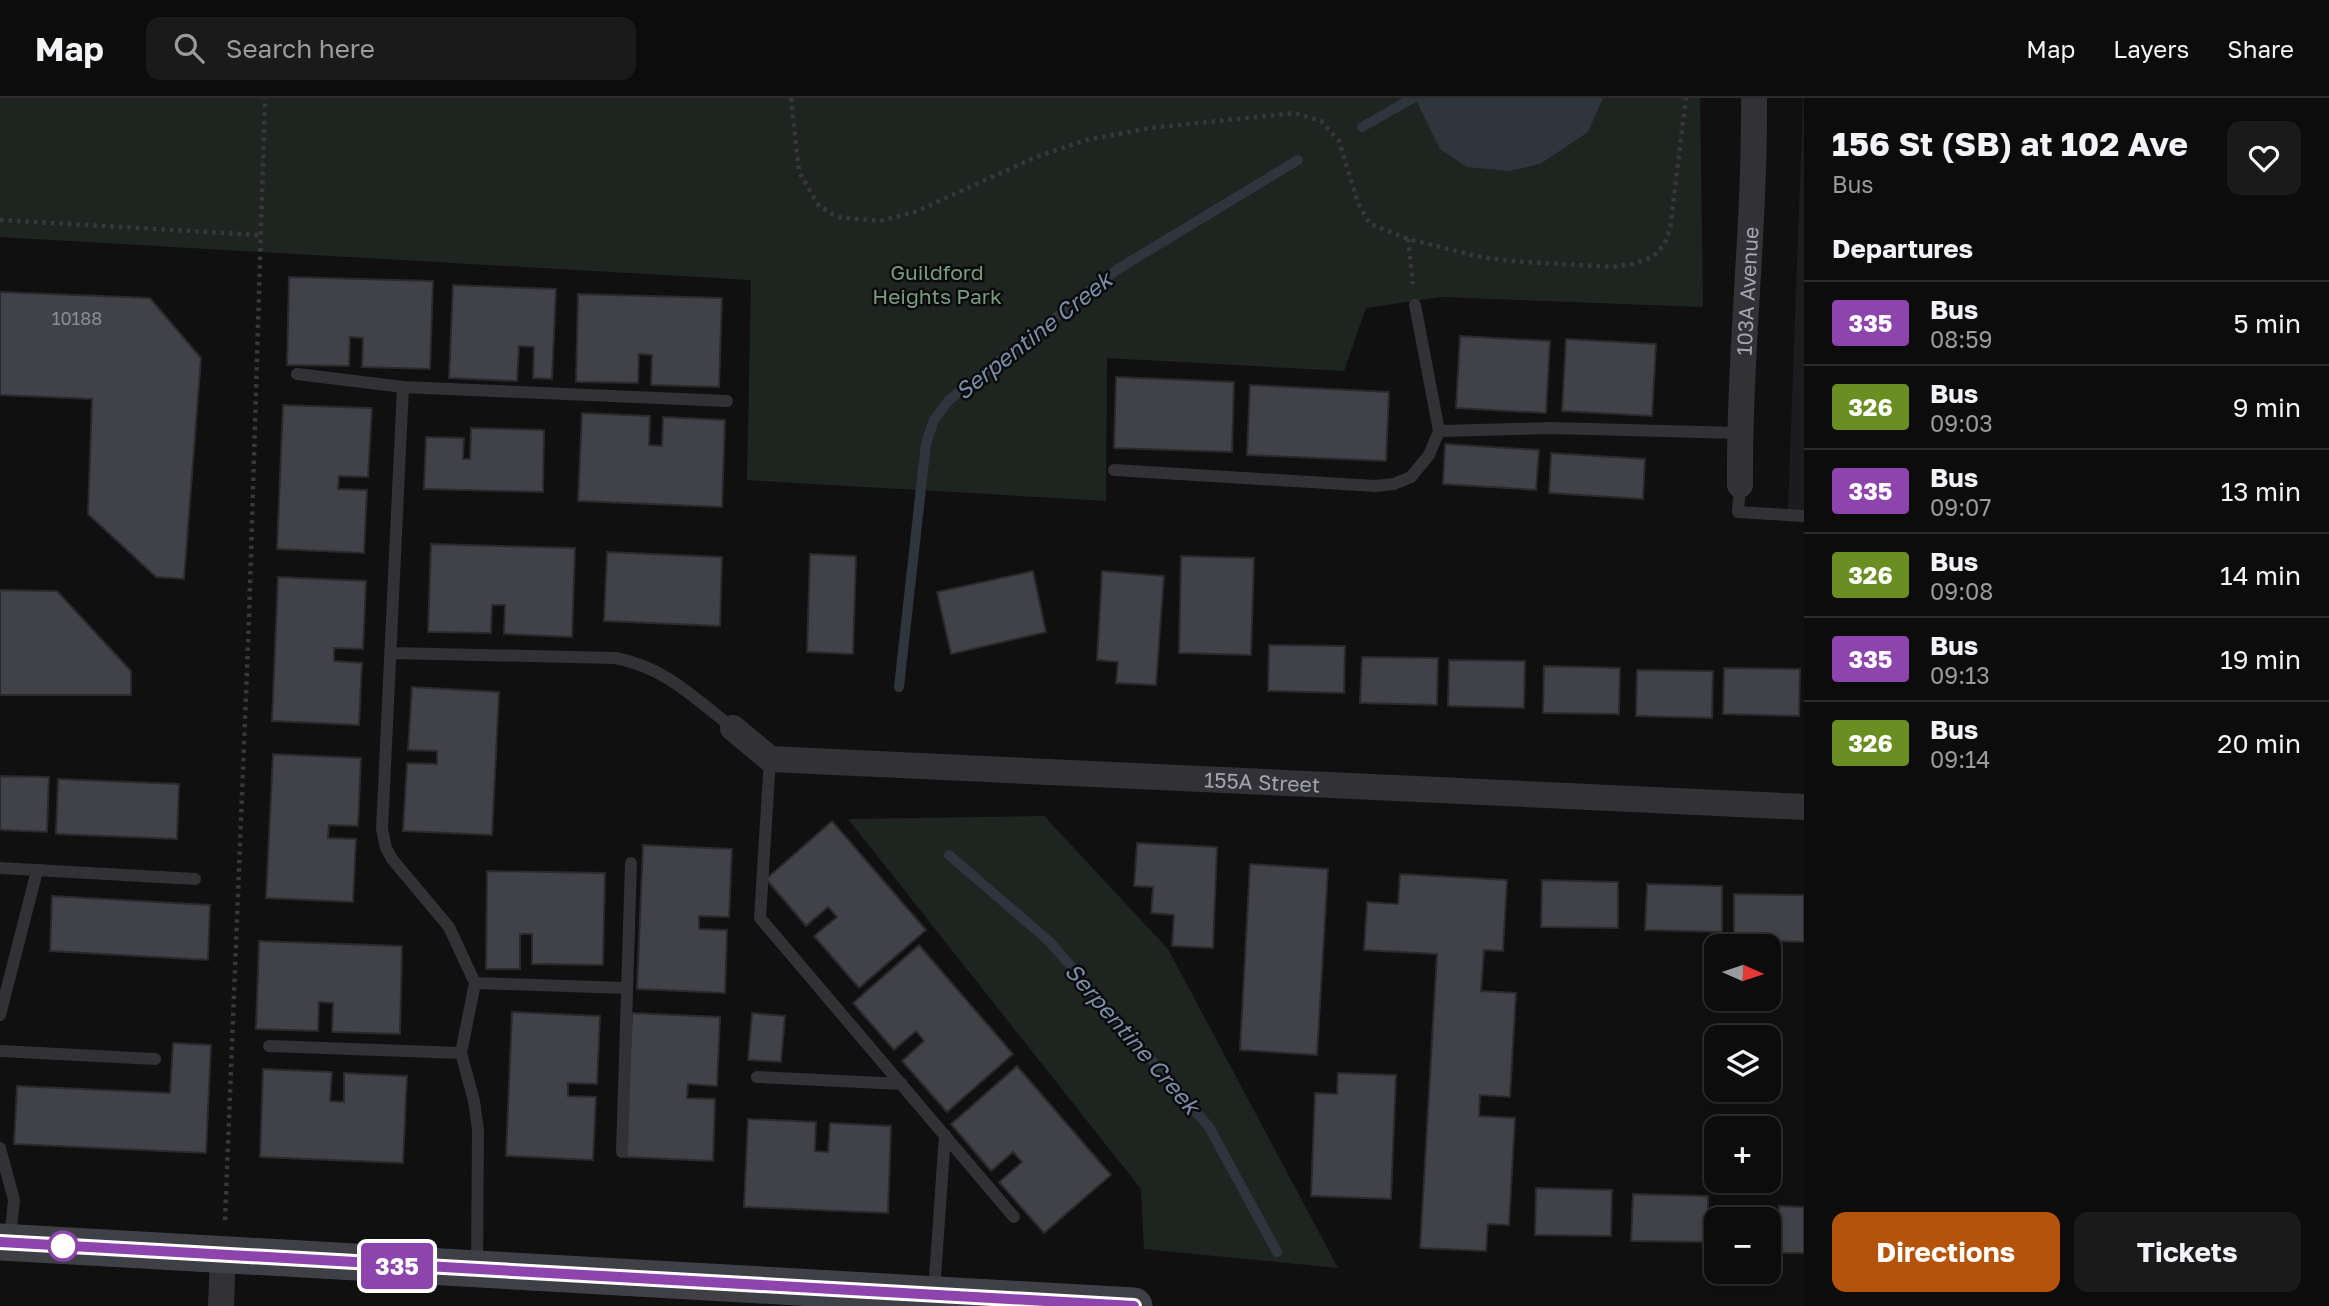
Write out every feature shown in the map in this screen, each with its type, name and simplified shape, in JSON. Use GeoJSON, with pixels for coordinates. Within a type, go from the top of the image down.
{"type":"FeatureCollection","features":[{"type":"Feature","properties":{"kind":"main road"},"geometry":{"type":"LineString","coordinates":[[5,1242],[934,1295],[976,1302],[1134,1306]]}},
{"type":"Feature","properties":{"kind":"street","name":"103A Avenue"},"geometry":{"type":"LineString","coordinates":[[1740,485],[1754,98]]}},
{"type":"Feature","properties":{"kind":"street"},"geometry":{"type":"LineString","coordinates":[[733,728],[771,759]]}},
{"type":"Feature","properties":{"kind":"street","name":"155A Street"},"geometry":{"type":"LineString","coordinates":[[771,759],[1804,807]]}},
{"type":"Feature","properties":{"kind":"street"},"geometry":{"type":"LineString","coordinates":[[221,1306],[223,1255]]}},
{"type":"Feature","properties":{"kind":"lane"},"geometry":{"type":"LineString","coordinates":[[1114,470],[1375,486],[1394,484],[1411,477],[1429,455],[1439,431],[1415,305]]}},
{"type":"Feature","properties":{"kind":"lane"},"geometry":{"type":"LineString","coordinates":[[298,374],[403,387],[727,401]]}},
{"type":"Feature","properties":{"kind":"lane"},"geometry":{"type":"LineString","coordinates":[[403,387],[382,828],[386,848],[392,859],[449,928],[475,983],[461,1053],[474,1101],[478,1130],[477,1270]]}},
{"type":"Feature","properties":{"kind":"lane"},"geometry":{"type":"LineString","coordinates":[[1439,431],[1550,428],[1740,433]]}},
{"type":"Feature","properties":{"kind":"lane"},"geometry":{"type":"LineString","coordinates":[[1740,485],[1738,512],[1804,516]]}},
{"type":"Feature","properties":{"kind":"lane"},"geometry":{"type":"LineString","coordinates":[[392,653],[616,658],[640,663],[661,672],[733,728]]}},
{"type":"Feature","properties":{"kind":"lane"},"geometry":{"type":"LineString","coordinates":[[771,759],[761,918],[1014,1217]]}},
{"type":"Feature","properties":{"kind":"lane"},"geometry":{"type":"LineString","coordinates":[[622,1152],[631,863]]}},
{"type":"Feature","properties":{"kind":"lane"},"geometry":{"type":"LineString","coordinates":[[0,868],[195,879]]}},
{"type":"Feature","properties":{"kind":"lane"},"geometry":{"type":"LineString","coordinates":[[0,1015],[37,871]]}},
{"type":"Feature","properties":{"kind":"lane"},"geometry":{"type":"LineString","coordinates":[[475,983],[626,988]]}},
{"type":"Feature","properties":{"kind":"lane"},"geometry":{"type":"LineString","coordinates":[[270,1046],[461,1053]]}},
{"type":"Feature","properties":{"kind":"lane"},"geometry":{"type":"LineString","coordinates":[[0,1051],[155,1059]]}},
{"type":"Feature","properties":{"kind":"lane"},"geometry":{"type":"LineString","coordinates":[[757,1077],[902,1084]]}},
{"type":"Feature","properties":{"kind":"lane"},"geometry":{"type":"LineString","coordinates":[[934,1295],[945,1135]]}},
{"type":"Feature","properties":{"kind":"lane"},"geometry":{"type":"LineString","coordinates":[[0,1148],[14,1200],[5,1242]]}},
{"type":"Feature","properties":{"kind":"path"},"geometry":{"type":"LineString","coordinates":[[223,1255],[250,619],[265,98]]}},
{"type":"Feature","properties":{"kind":"path"},"geometry":{"type":"LineString","coordinates":[[791,98],[799,172],[819,206],[837,217],[880,221],[915,212],[1036,157],[1086,140],[1150,128],[1295,113],[1321,121],[1339,141],[1358,203],[1370,224],[1408,239],[1476,256],[1550,265],[1612,267],[1653,257],[1664,246],[1670,229],[1686,98]]}},
{"type":"Feature","properties":{"kind":"path"},"geometry":{"type":"LineString","coordinates":[[0,220],[260,235]]}},
{"type":"Feature","properties":{"kind":"path"},"geometry":{"type":"LineString","coordinates":[[1408,239],[1415,305]]}},
{"type":"Feature","properties":{"kind":"shaded area"},"geometry":{"type":"Polygon","coordinates":[[[1415,98],[1603,98],[1588,132],[1540,164],[1509,171],[1467,167],[1440,149],[1415,98]]]}},
{"type":"Feature","properties":{"kind":"shaded area"},"geometry":{"type":"Polygon","coordinates":[[[1803,98],[1804,511],[1788,511],[1803,98]]]}},
{"type":"Feature","properties":{"kind":"green space","name":"Guildford Heights Park"},"geometry":{"type":"Polygon","coordinates":[[[0,98],[1700,98],[1703,307],[1441,297],[1366,308],[1344,371],[1107,358],[1106,501],[747,480],[751,280],[0,237],[0,98]]]}},
{"type":"Feature","properties":{"kind":"green space"},"geometry":{"type":"Polygon","coordinates":[[[1044,816],[1168,949],[1338,1268],[1144,1249],[1141,1189],[848,819],[1044,816]]]}},
{"type":"Feature","properties":{"kind":"building"},"geometry":{"type":"Polygon","coordinates":[[[289,277],[433,281],[430,369],[362,367],[363,338],[350,337],[349,366],[287,365],[289,277]]]}},
{"type":"Feature","properties":{"kind":"building"},"geometry":{"type":"Polygon","coordinates":[[[453,285],[556,289],[552,379],[533,378],[534,347],[519,346],[517,381],[449,378],[453,285]]]}},
{"type":"Feature","properties":{"kind":"building"},"geometry":{"type":"Polygon","coordinates":[[[0,292],[150,298],[201,358],[184,579],[156,577],[88,514],[92,399],[0,395],[0,292]]]}},
{"type":"Feature","properties":{"kind":"building"},"geometry":{"type":"Polygon","coordinates":[[[578,294],[722,298],[719,387],[651,385],[652,355],[639,354],[638,383],[576,382],[578,294]]]}},
{"type":"Feature","properties":{"kind":"building"},"geometry":{"type":"Polygon","coordinates":[[[1460,336],[1550,341],[1546,413],[1456,408],[1460,336]]]}},
{"type":"Feature","properties":{"kind":"building"},"geometry":{"type":"Polygon","coordinates":[[[1566,339],[1656,344],[1652,416],[1562,411],[1566,339]]]}},
{"type":"Feature","properties":{"kind":"building"},"geometry":{"type":"Polygon","coordinates":[[[1116,377],[1234,382],[1232,452],[1114,448],[1116,377]]]}},
{"type":"Feature","properties":{"kind":"building"},"geometry":{"type":"Polygon","coordinates":[[[1250,385],[1389,392],[1386,461],[1247,455],[1250,385]]]}},
{"type":"Feature","properties":{"kind":"building"},"geometry":{"type":"Polygon","coordinates":[[[283,405],[372,408],[368,477],[339,476],[338,489],[367,490],[364,553],[277,549],[283,405]]]}},
{"type":"Feature","properties":{"kind":"building"},"geometry":{"type":"Polygon","coordinates":[[[582,413],[650,416],[649,445],[662,446],[663,417],[725,420],[722,507],[578,501],[582,413]]]}},
{"type":"Feature","properties":{"kind":"building"},"geometry":{"type":"Polygon","coordinates":[[[471,428],[544,430],[543,492],[424,489],[426,437],[464,438],[463,459],[470,459],[471,428]]]}},
{"type":"Feature","properties":{"kind":"building"},"geometry":{"type":"Polygon","coordinates":[[[1445,444],[1539,450],[1536,490],[1443,484],[1445,444]]]}},
{"type":"Feature","properties":{"kind":"building"},"geometry":{"type":"Polygon","coordinates":[[[1551,453],[1645,459],[1643,499],[1549,493],[1551,453]]]}},
{"type":"Feature","properties":{"kind":"building"},"geometry":{"type":"Polygon","coordinates":[[[431,544],[575,548],[572,637],[504,634],[505,605],[492,605],[491,633],[428,632],[431,544]]]}},
{"type":"Feature","properties":{"kind":"building"},"geometry":{"type":"Polygon","coordinates":[[[607,552],[722,557],[720,626],[604,621],[607,552]]]}},
{"type":"Feature","properties":{"kind":"building"},"geometry":{"type":"Polygon","coordinates":[[[810,554],[856,556],[853,654],[807,652],[810,554]]]}},
{"type":"Feature","properties":{"kind":"building"},"geometry":{"type":"Polygon","coordinates":[[[1181,556],[1254,558],[1251,655],[1179,653],[1181,556]]]}},
{"type":"Feature","properties":{"kind":"building"},"geometry":{"type":"Polygon","coordinates":[[[1033,571],[1046,632],[951,654],[937,592],[1033,571]]]}},
{"type":"Feature","properties":{"kind":"building"},"geometry":{"type":"Polygon","coordinates":[[[1102,571],[1164,576],[1156,685],[1116,683],[1118,662],[1097,660],[1102,571]]]}},
{"type":"Feature","properties":{"kind":"building"},"geometry":{"type":"Polygon","coordinates":[[[278,577],[366,581],[363,649],[334,648],[334,661],[362,663],[359,725],[272,721],[278,577]]]}},
{"type":"Feature","properties":{"kind":"building"},"geometry":{"type":"Polygon","coordinates":[[[0,590],[57,591],[131,671],[131,695],[0,695],[0,590]]]}},
{"type":"Feature","properties":{"kind":"building"},"geometry":{"type":"Polygon","coordinates":[[[1269,645],[1345,646],[1344,693],[1268,691],[1269,645]]]}},
{"type":"Feature","properties":{"kind":"building"},"geometry":{"type":"Polygon","coordinates":[[[1362,657],[1438,658],[1437,705],[1360,703],[1362,657]]]}},
{"type":"Feature","properties":{"kind":"building"},"geometry":{"type":"Polygon","coordinates":[[[1449,660],[1525,661],[1524,708],[1448,706],[1449,660]]]}},
{"type":"Feature","properties":{"kind":"building"},"geometry":{"type":"Polygon","coordinates":[[[1544,666],[1620,668],[1619,714],[1543,713],[1544,666]]]}},
{"type":"Feature","properties":{"kind":"building"},"geometry":{"type":"Polygon","coordinates":[[[1724,668],[1800,669],[1799,716],[1723,714],[1724,668]]]}},
{"type":"Feature","properties":{"kind":"building"},"geometry":{"type":"Polygon","coordinates":[[[1637,670],[1713,671],[1712,718],[1636,716],[1637,670]]]}},
{"type":"Feature","properties":{"kind":"building"},"geometry":{"type":"Polygon","coordinates":[[[412,687],[499,692],[492,835],[403,831],[407,763],[437,764],[437,751],[408,750],[412,687]]]}},
{"type":"Feature","properties":{"kind":"building"},"geometry":{"type":"Polygon","coordinates":[[[273,754],[361,758],[358,826],[329,825],[328,838],[356,839],[353,902],[266,898],[273,754]]]}},
{"type":"Feature","properties":{"kind":"building"},"geometry":{"type":"Polygon","coordinates":[[[0,776],[49,777],[47,832],[0,830],[0,776]]]}},
{"type":"Feature","properties":{"kind":"building"},"geometry":{"type":"Polygon","coordinates":[[[58,779],[179,784],[177,839],[56,834],[58,779]]]}},
{"type":"Feature","properties":{"kind":"building"},"geometry":{"type":"Polygon","coordinates":[[[832,821],[926,930],[859,988],[814,936],[837,917],[828,907],[806,926],[766,879],[832,821]]]}},
{"type":"Feature","properties":{"kind":"building"},"geometry":{"type":"Polygon","coordinates":[[[1137,843],[1217,847],[1213,948],[1172,946],[1174,915],[1151,913],[1153,887],[1134,886],[1137,843]]]}},
{"type":"Feature","properties":{"kind":"building"},"geometry":{"type":"Polygon","coordinates":[[[643,845],[732,849],[729,917],[699,916],[699,929],[727,930],[725,993],[637,989],[643,845]]]}},
{"type":"Feature","properties":{"kind":"building"},"geometry":{"type":"Polygon","coordinates":[[[1250,864],[1328,869],[1317,1055],[1240,1050],[1250,864]]]}},
{"type":"Feature","properties":{"kind":"building"},"geometry":{"type":"Polygon","coordinates":[[[487,871],[605,873],[603,965],[532,964],[532,934],[520,934],[520,969],[486,969],[487,871]]]}},
{"type":"Feature","properties":{"kind":"building"},"geometry":{"type":"Polygon","coordinates":[[[1400,874],[1507,880],[1503,951],[1484,950],[1481,991],[1516,993],[1510,1097],[1480,1095],[1479,1116],[1515,1118],[1509,1225],[1488,1224],[1486,1251],[1420,1248],[1437,954],[1364,950],[1367,902],[1398,904],[1400,874]]]}},
{"type":"Feature","properties":{"kind":"building"},"geometry":{"type":"Polygon","coordinates":[[[1542,880],[1618,882],[1618,928],[1541,927],[1542,880]]]}},
{"type":"Feature","properties":{"kind":"building"},"geometry":{"type":"Polygon","coordinates":[[[1647,884],[1722,886],[1722,932],[1645,930],[1647,884]]]}},
{"type":"Feature","properties":{"kind":"building"},"geometry":{"type":"Polygon","coordinates":[[[1734,894],[1804,895],[1804,942],[1782,941],[1782,934],[1734,934],[1734,894]]]}},
{"type":"Feature","properties":{"kind":"building"},"geometry":{"type":"Polygon","coordinates":[[[52,896],[210,905],[208,960],[50,951],[52,896]]]}},
{"type":"Feature","properties":{"kind":"building"},"geometry":{"type":"Polygon","coordinates":[[[259,941],[402,946],[400,1034],[332,1032],[333,1003],[319,1002],[318,1031],[256,1029],[259,941]]]}},
{"type":"Feature","properties":{"kind":"building"},"geometry":{"type":"Polygon","coordinates":[[[919,945],[1013,1054],[947,1112],[902,1061],[924,1041],[916,1031],[894,1050],[853,1003],[919,945]]]}},
{"type":"Feature","properties":{"kind":"building"},"geometry":{"type":"Polygon","coordinates":[[[512,1012],[600,1016],[597,1084],[568,1083],[568,1096],[596,1097],[593,1160],[506,1156],[512,1012]]]}},
{"type":"Feature","properties":{"kind":"building"},"geometry":{"type":"Polygon","coordinates":[[[632,1013],[720,1017],[717,1086],[688,1084],[687,1098],[715,1099],[713,1161],[625,1157],[632,1013]]]}},
{"type":"Feature","properties":{"kind":"building"},"geometry":{"type":"Polygon","coordinates":[[[752,1013],[785,1016],[781,1062],[748,1060],[752,1013]]]}},
{"type":"Feature","properties":{"kind":"building"},"geometry":{"type":"Polygon","coordinates":[[[173,1043],[211,1045],[206,1153],[14,1144],[17,1086],[170,1093],[173,1043]]]}},
{"type":"Feature","properties":{"kind":"building"},"geometry":{"type":"Polygon","coordinates":[[[1017,1066],[1111,1175],[1044,1233],[999,1182],[1022,1162],[1013,1152],[991,1171],[951,1124],[1017,1066]]]}},
{"type":"Feature","properties":{"kind":"building"},"geometry":{"type":"Polygon","coordinates":[[[263,1069],[332,1072],[330,1101],[344,1102],[344,1073],[407,1076],[403,1163],[260,1157],[263,1069]]]}},
{"type":"Feature","properties":{"kind":"building"},"geometry":{"type":"Polygon","coordinates":[[[1338,1073],[1396,1075],[1391,1199],[1311,1196],[1315,1093],[1337,1094],[1338,1073]]]}},
{"type":"Feature","properties":{"kind":"building"},"geometry":{"type":"Polygon","coordinates":[[[748,1119],[816,1122],[815,1151],[828,1152],[830,1123],[891,1126],[888,1213],[744,1207],[748,1119]]]}},
{"type":"Feature","properties":{"kind":"building"},"geometry":{"type":"Polygon","coordinates":[[[1536,1188],[1612,1190],[1611,1236],[1535,1235],[1536,1188]]]}},
{"type":"Feature","properties":{"kind":"building"},"geometry":{"type":"Polygon","coordinates":[[[1633,1194],[1708,1196],[1708,1207],[1704,1207],[1704,1242],[1631,1241],[1633,1194]]]}},
{"type":"Feature","properties":{"kind":"building"},"geometry":{"type":"Polygon","coordinates":[[[1779,1207],[1804,1207],[1804,1253],[1781,1253],[1779,1207]]]}},
{"type":"Feature","properties":{"kind":"waterway","name":"Serpentine Creek"},"geometry":{"type":"LineString","coordinates":[[1362,127],[1413,98]]}},
{"type":"Feature","properties":{"kind":"waterway","name":"Serpentine Creek"},"geometry":{"type":"LineString","coordinates":[[899,687],[926,443],[934,420],[949,400],[1118,269],[1298,160]]}},
{"type":"Feature","properties":{"kind":"waterway","name":"Serpentine Creek"},"geometry":{"type":"LineString","coordinates":[[949,855],[1050,942],[1209,1127],[1277,1252]]}},
{"type":"Feature","properties":{"kind":"bus line","name":"335"},"geometry":{"type":"LineString","coordinates":[[0,1242],[1134,1306]]}}]}
